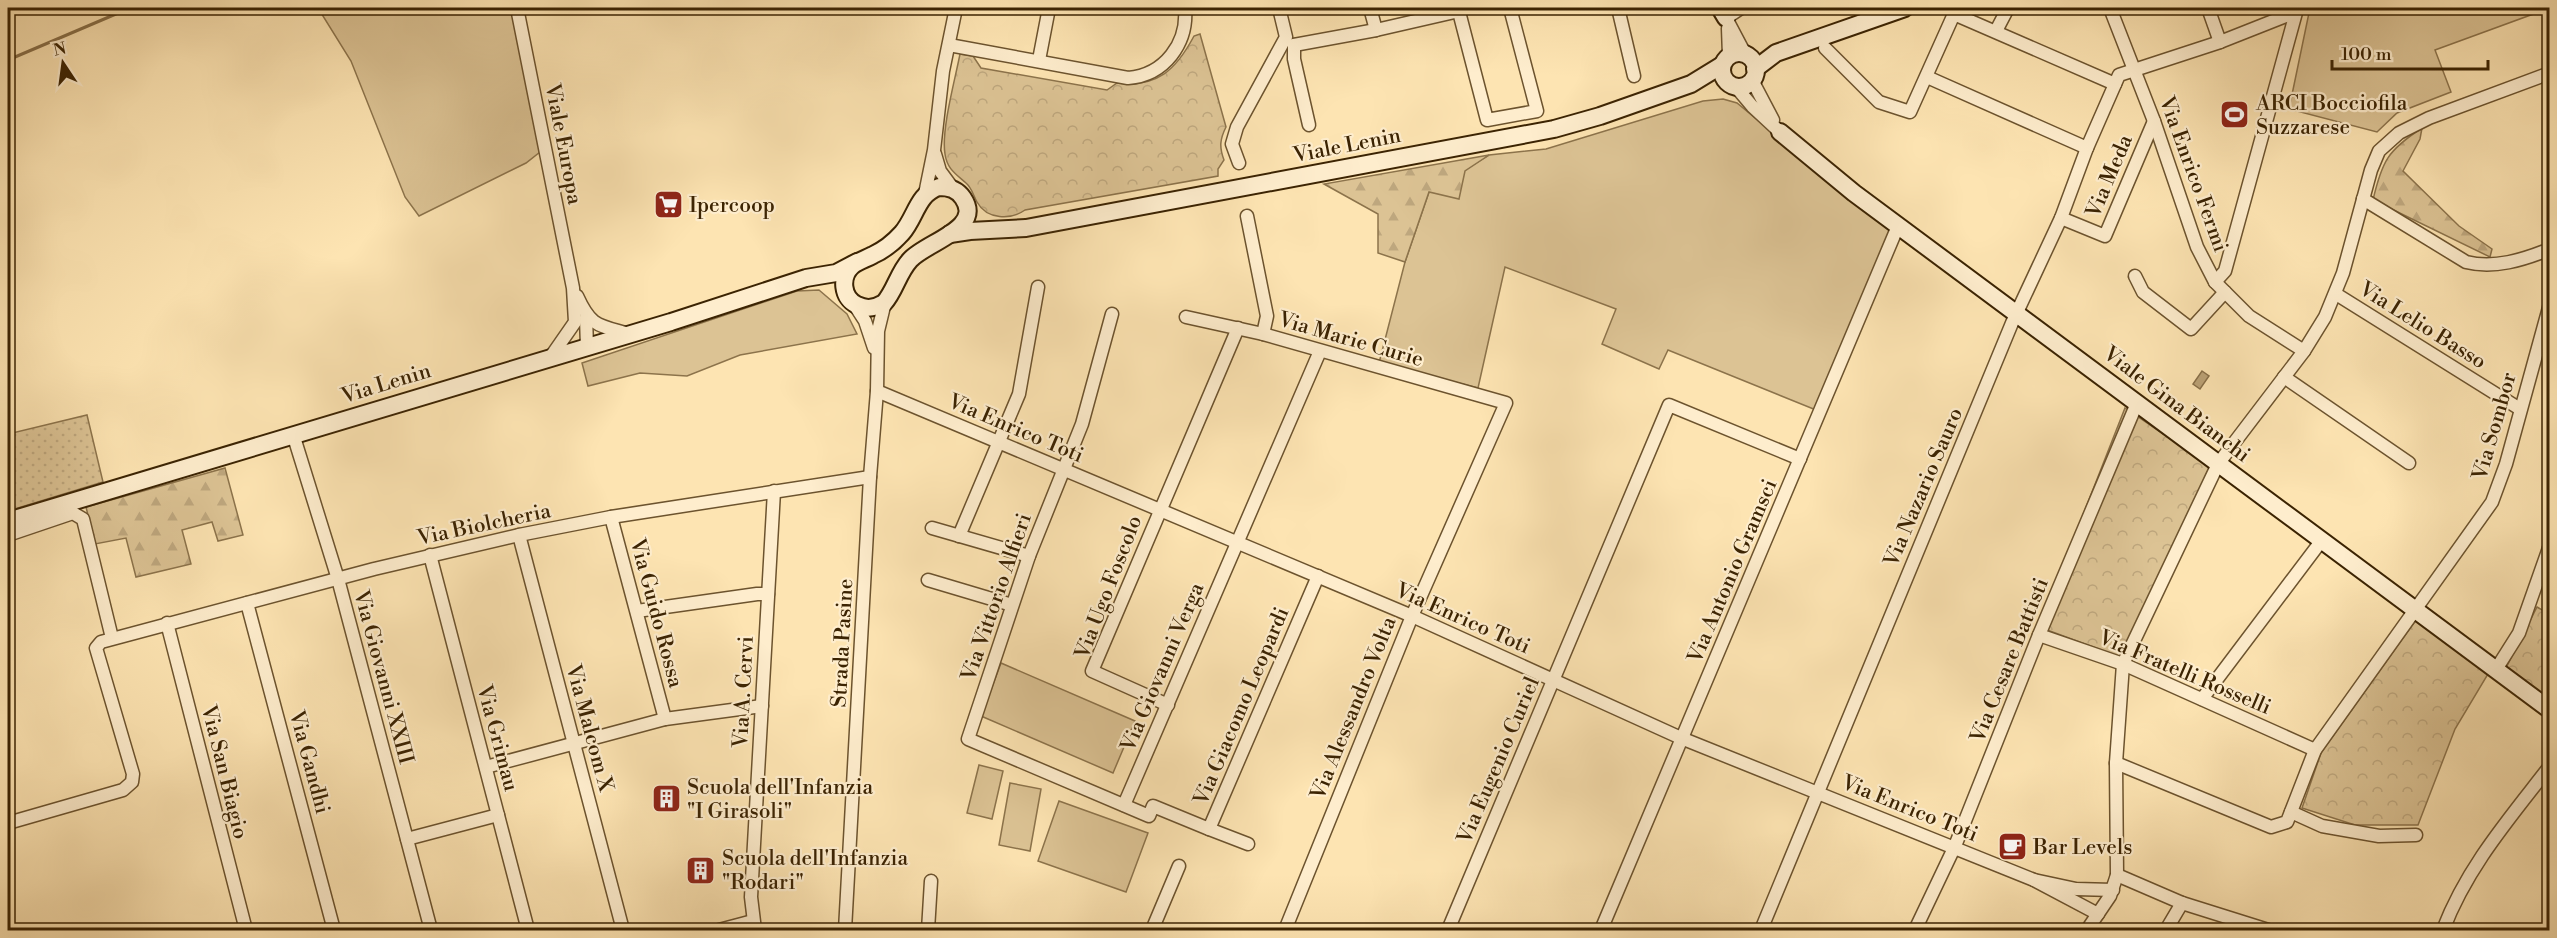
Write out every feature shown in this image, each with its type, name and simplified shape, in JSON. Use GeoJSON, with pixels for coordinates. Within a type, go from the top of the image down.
{"type":"FeatureCollection","features":[{"type":"Feature","properties":{"kind":"main road"},"geometry":{"type":"LineString","coordinates":[[1740,69],[1776,53],[1905,8]]}},
{"type":"Feature","properties":{"kind":"main road","name":"Viale Lenin"},"geometry":{"type":"LineString","coordinates":[[950,234],[1026,228],[1554,129],[1740,69]]}},
{"type":"Feature","properties":{"kind":"main road","name":"Viale Gina Bianchi"},"geometry":{"type":"LineString","coordinates":[[1779,132],[1898,226],[2550,710]]}},
{"type":"Feature","properties":{"kind":"main road"},"geometry":{"type":"LineString","coordinates":[[925,194],[939,187],[960,196],[976,216],[1006,230]]}},
{"type":"Feature","properties":{"kind":"main road","name":"Via Lenin"},"geometry":{"type":"LineString","coordinates":[[8,521],[630,334],[806,278],[836,273],[884,249],[903,232],[925,194]]}},
{"type":"Feature","properties":{"kind":"main road"},"geometry":{"type":"LineString","coordinates":[[857,262],[851,267],[844,281],[850,300],[868,308],[876,307],[885,302],[910,259],[928,245],[963,225],[967,209],[960,196]]}},
{"type":"Feature","properties":{"kind":"main road","name":"Via Lenin"},"geometry":{"type":"LineString","coordinates":[[777,289],[819,282],[838,287],[850,300]]}},
{"type":"Feature","properties":{"kind":"street","name":"Viale Europa"},"geometry":{"type":"LineString","coordinates":[[517,8],[581,320]]}},
{"type":"Feature","properties":{"kind":"street"},"geometry":{"type":"LineString","coordinates":[[925,194],[934,150],[943,71],[956,8]]}},
{"type":"Feature","properties":{"kind":"street"},"geometry":{"type":"LineString","coordinates":[[1039,60],[1049,8]]}},
{"type":"Feature","properties":{"kind":"street"},"geometry":{"type":"LineString","coordinates":[[949,45],[1128,78],[1142,77],[1164,63],[1182,39],[1186,21],[1185,8]]}},
{"type":"Feature","properties":{"kind":"street"},"geometry":{"type":"LineString","coordinates":[[1279,8],[1290,41],[1309,125]]}},
{"type":"Feature","properties":{"kind":"street"},"geometry":{"type":"LineString","coordinates":[[1370,8],[1376,30]]}},
{"type":"Feature","properties":{"kind":"street"},"geometry":{"type":"LineString","coordinates":[[1290,41],[1376,30],[1458,9],[1487,120],[1537,111],[1510,8],[1512,8]]}},
{"type":"Feature","properties":{"kind":"street"},"geometry":{"type":"LineString","coordinates":[[1618,8],[1634,76]]}},
{"type":"Feature","properties":{"kind":"street"},"geometry":{"type":"LineString","coordinates":[[1742,8],[1723,13],[1740,69],[1779,132]]}},
{"type":"Feature","properties":{"kind":"street"},"geometry":{"type":"LineString","coordinates":[[1996,31],[2008,8]]}},
{"type":"Feature","properties":{"kind":"street","name":"Via Enrico Fermi"},"geometry":{"type":"LineString","coordinates":[[2110,8],[2154,121],[2197,247],[2215,282],[2249,316],[2304,351]]}},
{"type":"Feature","properties":{"kind":"street"},"geometry":{"type":"LineString","coordinates":[[2208,8],[2220,42]]}},
{"type":"Feature","properties":{"kind":"street"},"geometry":{"type":"LineString","coordinates":[[2133,69],[2149,66],[2220,42],[2296,10]]}},
{"type":"Feature","properties":{"kind":"street"},"geometry":{"type":"LineString","coordinates":[[2215,282],[2225,271],[2296,10]]}},
{"type":"Feature","properties":{"kind":"street"},"geometry":{"type":"LineString","coordinates":[[1825,48],[1879,102],[1910,112],[1928,77],[1954,14],[2115,84]]}},
{"type":"Feature","properties":{"kind":"street"},"geometry":{"type":"LineString","coordinates":[[1239,163],[1232,144],[1237,128],[1290,41]]}},
{"type":"Feature","properties":{"kind":"street","name":"Via Nazario Sauro"},"geometry":{"type":"LineString","coordinates":[[1761,930],[2016,313],[2061,218],[2087,148],[2119,75],[2133,69]]}},
{"type":"Feature","properties":{"kind":"street"},"geometry":{"type":"LineString","coordinates":[[2123,664],[2218,464],[2304,351],[2336,294],[2371,170],[2379,151],[2399,132],[2428,118],[2550,73]]}},
{"type":"Feature","properties":{"kind":"street"},"geometry":{"type":"LineString","coordinates":[[1928,77],[2087,148]]}},
{"type":"Feature","properties":{"kind":"street","name":"Via Meda"},"geometry":{"type":"LineString","coordinates":[[2061,218],[2105,236],[2154,121]]}},
{"type":"Feature","properties":{"kind":"street"},"geometry":{"type":"LineString","coordinates":[[934,150],[940,171],[960,196]]}},
{"type":"Feature","properties":{"kind":"street"},"geometry":{"type":"LineString","coordinates":[[2363,200],[2466,262],[2477,265],[2500,265],[2550,249]]}},
{"type":"Feature","properties":{"kind":"street"},"geometry":{"type":"LineString","coordinates":[[1247,216],[1267,316],[1263,334]]}},
{"type":"Feature","properties":{"kind":"street","name":"Via Antonio Gramsci"},"geometry":{"type":"LineString","coordinates":[[1601,930],[1898,226]]}},
{"type":"Feature","properties":{"kind":"street"},"geometry":{"type":"LineString","coordinates":[[2135,276],[2143,292],[2191,329],[2225,292]]}},
{"type":"Feature","properties":{"kind":"street"},"geometry":{"type":"LineString","coordinates":[[959,536],[1018,394],[1038,287]]}},
{"type":"Feature","properties":{"kind":"street","name":"Via Lelio Basso"},"geometry":{"type":"LineString","coordinates":[[2336,294],[2520,409]]}},
{"type":"Feature","properties":{"kind":"street"},"geometry":{"type":"LineString","coordinates":[[850,300],[865,321],[877,357]]}},
{"type":"Feature","properties":{"kind":"street","name":"Strada Pasine"},"geometry":{"type":"LineString","coordinates":[[845,930],[870,477],[877,391],[879,320],[885,302]]}},
{"type":"Feature","properties":{"kind":"street","name":"Via Sombor"},"geometry":{"type":"LineString","coordinates":[[2291,812],[2315,750],[2492,502],[2506,464],[2550,304]]}},
{"type":"Feature","properties":{"kind":"street","name":"Via Vittorio Alfieri"},"geometry":{"type":"LineString","coordinates":[[1112,314],[1082,424],[1029,556],[968,738],[1124,805]]}},
{"type":"Feature","properties":{"kind":"street","name":"Via Marie Curie"},"geometry":{"type":"LineString","coordinates":[[1186,317],[1263,334],[1506,403]]}},
{"type":"Feature","properties":{"kind":"street"},"geometry":{"type":"LineString","coordinates":[[581,320],[630,334]]}},
{"type":"Feature","properties":{"kind":"street"},"geometry":{"type":"LineString","coordinates":[[581,320],[587,347]]}},
{"type":"Feature","properties":{"kind":"street"},"geometry":{"type":"LineString","coordinates":[[550,358],[581,320]]}},
{"type":"Feature","properties":{"kind":"street"},"geometry":{"type":"LineString","coordinates":[[1160,509],[1238,328]]}},
{"type":"Feature","properties":{"kind":"street","name":"Via Giovanni Verga"},"geometry":{"type":"LineString","coordinates":[[1124,805],[1320,351]]}},
{"type":"Feature","properties":{"kind":"street"},"geometry":{"type":"LineString","coordinates":[[2284,377],[2409,463]]}},
{"type":"Feature","properties":{"kind":"street","name":"Via Enrico Toti"},"geometry":{"type":"LineString","coordinates":[[877,391],[1412,616],[1681,738],[1955,846],[2034,880],[2098,914]]}},
{"type":"Feature","properties":{"kind":"street","name":"Via Alessandro Volta"},"geometry":{"type":"LineString","coordinates":[[1285,930],[1412,616],[1506,403]]}},
{"type":"Feature","properties":{"kind":"street","name":"Via Cesare Battisti"},"geometry":{"type":"LineString","coordinates":[[1915,930],[1955,846],[2039,634],[2137,403]]}},
{"type":"Feature","properties":{"kind":"street","name":"Via Eugenio Curiel"},"geometry":{"type":"LineString","coordinates":[[1449,930],[1669,405],[1800,459]]}},
{"type":"Feature","properties":{"kind":"street","name":"Via Giovanni XXIII"},"geometry":{"type":"LineString","coordinates":[[293,434],[338,579],[431,930]]}},
{"type":"Feature","properties":{"kind":"street","name":"Via Biolcheria"},"geometry":{"type":"LineString","coordinates":[[112,638],[430,555],[519,535],[612,517],[870,477]]}},
{"type":"Feature","properties":{"kind":"street","name":"Via A. Cervi"},"geometry":{"type":"LineString","coordinates":[[754,926],[751,897],[774,491]]}},
{"type":"Feature","properties":{"kind":"street","name":"Via Ugo Foscolo"},"geometry":{"type":"LineString","coordinates":[[1160,509],[1092,671],[1168,705]]}},
{"type":"Feature","properties":{"kind":"street"},"geometry":{"type":"LineString","coordinates":[[8,535],[73,513],[83,519],[112,638],[97,644],[96,648],[133,774],[132,782],[123,790],[8,823]]}},
{"type":"Feature","properties":{"kind":"street","name":"Via Guido Rossa"},"geometry":{"type":"LineString","coordinates":[[612,517],[665,719]]}},
{"type":"Feature","properties":{"kind":"street"},"geometry":{"type":"LineString","coordinates":[[933,528],[1029,556]]}},
{"type":"Feature","properties":{"kind":"street","name":"Via Malcom X"},"geometry":{"type":"LineString","coordinates":[[519,535],[623,930]]}},
{"type":"Feature","properties":{"kind":"street"},"geometry":{"type":"LineString","coordinates":[[2202,699],[2322,540]]}},
{"type":"Feature","properties":{"kind":"street"},"geometry":{"type":"LineString","coordinates":[[2495,671],[2519,633],[2550,545]]}},
{"type":"Feature","properties":{"kind":"street","name":"Via Grimau"},"geometry":{"type":"LineString","coordinates":[[430,555],[528,930]]}},
{"type":"Feature","properties":{"kind":"street","name":"Via Giacomo Leopardi"},"geometry":{"type":"LineString","coordinates":[[1124,805],[1149,816],[1153,806],[1209,829],[1318,576]]}},
{"type":"Feature","properties":{"kind":"street"},"geometry":{"type":"LineString","coordinates":[[928,580],[1012,605]]}},
{"type":"Feature","properties":{"kind":"street"},"geometry":{"type":"LineString","coordinates":[[637,611],[768,594]]}},
{"type":"Feature","properties":{"kind":"street","name":"Via Gandhi"},"geometry":{"type":"LineString","coordinates":[[247,603],[334,930]]}},
{"type":"Feature","properties":{"kind":"street","name":"Via San Biagio"},"geometry":{"type":"LineString","coordinates":[[167,623],[246,930]]}},
{"type":"Feature","properties":{"kind":"street","name":"Via Fratelli Rosselli"},"geometry":{"type":"LineString","coordinates":[[2039,634],[2123,664],[2315,750]]}},
{"type":"Feature","properties":{"kind":"street","name":"Via Fratelli Rosselli"},"geometry":{"type":"LineString","coordinates":[[2087,930],[2113,890],[2117,875],[2116,764],[2123,664]]}},
{"type":"Feature","properties":{"kind":"street"},"geometry":{"type":"LineString","coordinates":[[486,767],[665,719],[762,706]]}},
{"type":"Feature","properties":{"kind":"street"},"geometry":{"type":"LineString","coordinates":[[2116,764],[2271,827],[2287,822],[2291,812],[2322,826],[2379,836],[2416,836]]}},
{"type":"Feature","properties":{"kind":"street"},"geometry":{"type":"LineString","coordinates":[[2443,930],[2462,886],[2484,851],[2550,766]]}},
{"type":"Feature","properties":{"kind":"street"},"geometry":{"type":"LineString","coordinates":[[407,839],[498,815]]}},
{"type":"Feature","properties":{"kind":"street"},"geometry":{"type":"LineString","coordinates":[[1209,829],[1248,844]]}},
{"type":"Feature","properties":{"kind":"street"},"geometry":{"type":"LineString","coordinates":[[1152,930],[1179,866]]}},
{"type":"Feature","properties":{"kind":"street"},"geometry":{"type":"LineString","coordinates":[[2117,875],[2182,903],[2268,930]]}},
{"type":"Feature","properties":{"kind":"street","name":"Via Enrico Toti"},"geometry":{"type":"LineString","coordinates":[[2034,880],[2076,889],[2113,890]]}},
{"type":"Feature","properties":{"kind":"street"},"geometry":{"type":"LineString","coordinates":[[928,930],[931,881]]}},
{"type":"Feature","properties":{"kind":"street"},"geometry":{"type":"LineString","coordinates":[[2166,930],[2182,903]]}},
{"type":"Feature","properties":{"kind":"street"},"geometry":{"type":"LineString","coordinates":[[718,930],[754,926]]}},
{"type":"Feature","properties":{"kind":"green space"},"geometry":{"type":"Polygon","coordinates":[[[318,8],[517,8],[540,152],[526,163],[419,216],[405,197],[351,61],[318,8]]]}},
{"type":"Feature","properties":{"kind":"green space"},"geometry":{"type":"Polygon","coordinates":[[[2310,8],[2550,8],[2435,50],[2451,92],[2397,113],[2377,132],[2289,109],[2310,8]]]}},
{"type":"Feature","properties":{"kind":"green space"},"geometry":{"type":"Polygon","coordinates":[[[1200,34],[1226,127],[1221,143],[1224,160],[1218,169],[1218,176],[1025,210],[1006,217],[993,215],[981,208],[970,187],[952,171],[948,164],[944,144],[945,132],[960,54],[973,56],[981,68],[1107,90],[1117,83],[1143,83],[1164,74],[1180,58],[1194,36],[1200,34]]]}},
{"type":"Feature","properties":{"kind":"green space"},"geometry":{"type":"Polygon","coordinates":[[[1723,99],[1737,103],[1892,231],[1816,410],[1668,350],[1659,369],[1602,344],[1616,309],[1505,267],[1478,388],[1379,363],[1405,262],[1429,192],[1489,155],[1546,149],[1703,101],[1723,99]]]}},
{"type":"Feature","properties":{"kind":"green space"},"geometry":{"type":"Polygon","coordinates":[[[2422,128],[2420,139],[2403,171],[2459,226],[2492,249],[2490,257],[2373,200],[2383,166],[2388,158],[2401,143],[2422,128]]]}},
{"type":"Feature","properties":{"kind":"green space"},"geometry":{"type":"Polygon","coordinates":[[[1489,155],[1465,171],[1459,199],[1429,192],[1405,262],[1378,253],[1378,214],[1324,184],[1489,155]]]}},
{"type":"Feature","properties":{"kind":"green space"},"geometry":{"type":"Polygon","coordinates":[[[819,290],[847,314],[857,334],[740,355],[687,376],[640,373],[588,386],[582,363],[797,291],[819,290]]]}},
{"type":"Feature","properties":{"kind":"green space"},"geometry":{"type":"Polygon","coordinates":[[[2125,408],[2210,466],[2123,658],[2039,627],[2125,408]]]}},
{"type":"Feature","properties":{"kind":"green space"},"geometry":{"type":"Polygon","coordinates":[[[87,415],[103,482],[8,511],[8,434],[87,415]]]}},
{"type":"Feature","properties":{"kind":"green space"},"geometry":{"type":"Polygon","coordinates":[[[225,468],[243,535],[218,541],[212,522],[182,530],[191,564],[136,577],[126,538],[95,544],[86,507],[225,468]]]}},
{"type":"Feature","properties":{"kind":"green space"},"geometry":{"type":"Polygon","coordinates":[[[2537,607],[2549,614],[2549,699],[2543,697],[2508,670],[2507,666],[2537,607]]]}},
{"type":"Feature","properties":{"kind":"green space"},"geometry":{"type":"Polygon","coordinates":[[[2421,613],[2491,669],[2455,729],[2418,825],[2355,825],[2302,808],[2321,753],[2421,613]]]}},
{"type":"Feature","properties":{"kind":"green space"},"geometry":{"type":"Polygon","coordinates":[[[1001,663],[1135,721],[1113,773],[981,716],[1001,663]]]}},
{"type":"Feature","properties":{"kind":"green space"},"geometry":{"type":"Polygon","coordinates":[[[979,765],[1003,771],[992,819],[967,813],[979,765]]]}},
{"type":"Feature","properties":{"kind":"green space"},"geometry":{"type":"Polygon","coordinates":[[[1010,783],[1041,789],[1030,851],[999,845],[1010,783]]]}},
{"type":"Feature","properties":{"kind":"green space"},"geometry":{"type":"Polygon","coordinates":[[[1059,801],[1148,833],[1126,892],[1038,861],[1059,801]]]}},
{"type":"Feature","properties":{"kind":"shaded area"},"geometry":{"type":"Polygon","coordinates":[[[2202,371],[2209,376],[2200,389],[2193,384],[2202,371]]]}},
{"type":"Feature","properties":{"kind":"waterway"},"geometry":{"type":"LineString","coordinates":[[8,60],[130,8]]}},
{"type":"Feature","properties":{"kind":"place","name":"ARCI Bocciofila Suzzarese"},"geometry":{"type":"Point","coordinates":[2235,115]}},
{"type":"Feature","properties":{"kind":"place","name":"Ipercoop"},"geometry":{"type":"Point","coordinates":[668,205]}},
{"type":"Feature","properties":{"kind":"place","name":"Scuola dell'Infanzia \"I Girasoli\""},"geometry":{"type":"Point","coordinates":[666,799]}},
{"type":"Feature","properties":{"kind":"place","name":"Bar Levels"},"geometry":{"type":"Point","coordinates":[2012,847]}},
{"type":"Feature","properties":{"kind":"place","name":"Scuola dell'Infanzia \"Rodari\""},"geometry":{"type":"Point","coordinates":[701,870]}}]}
